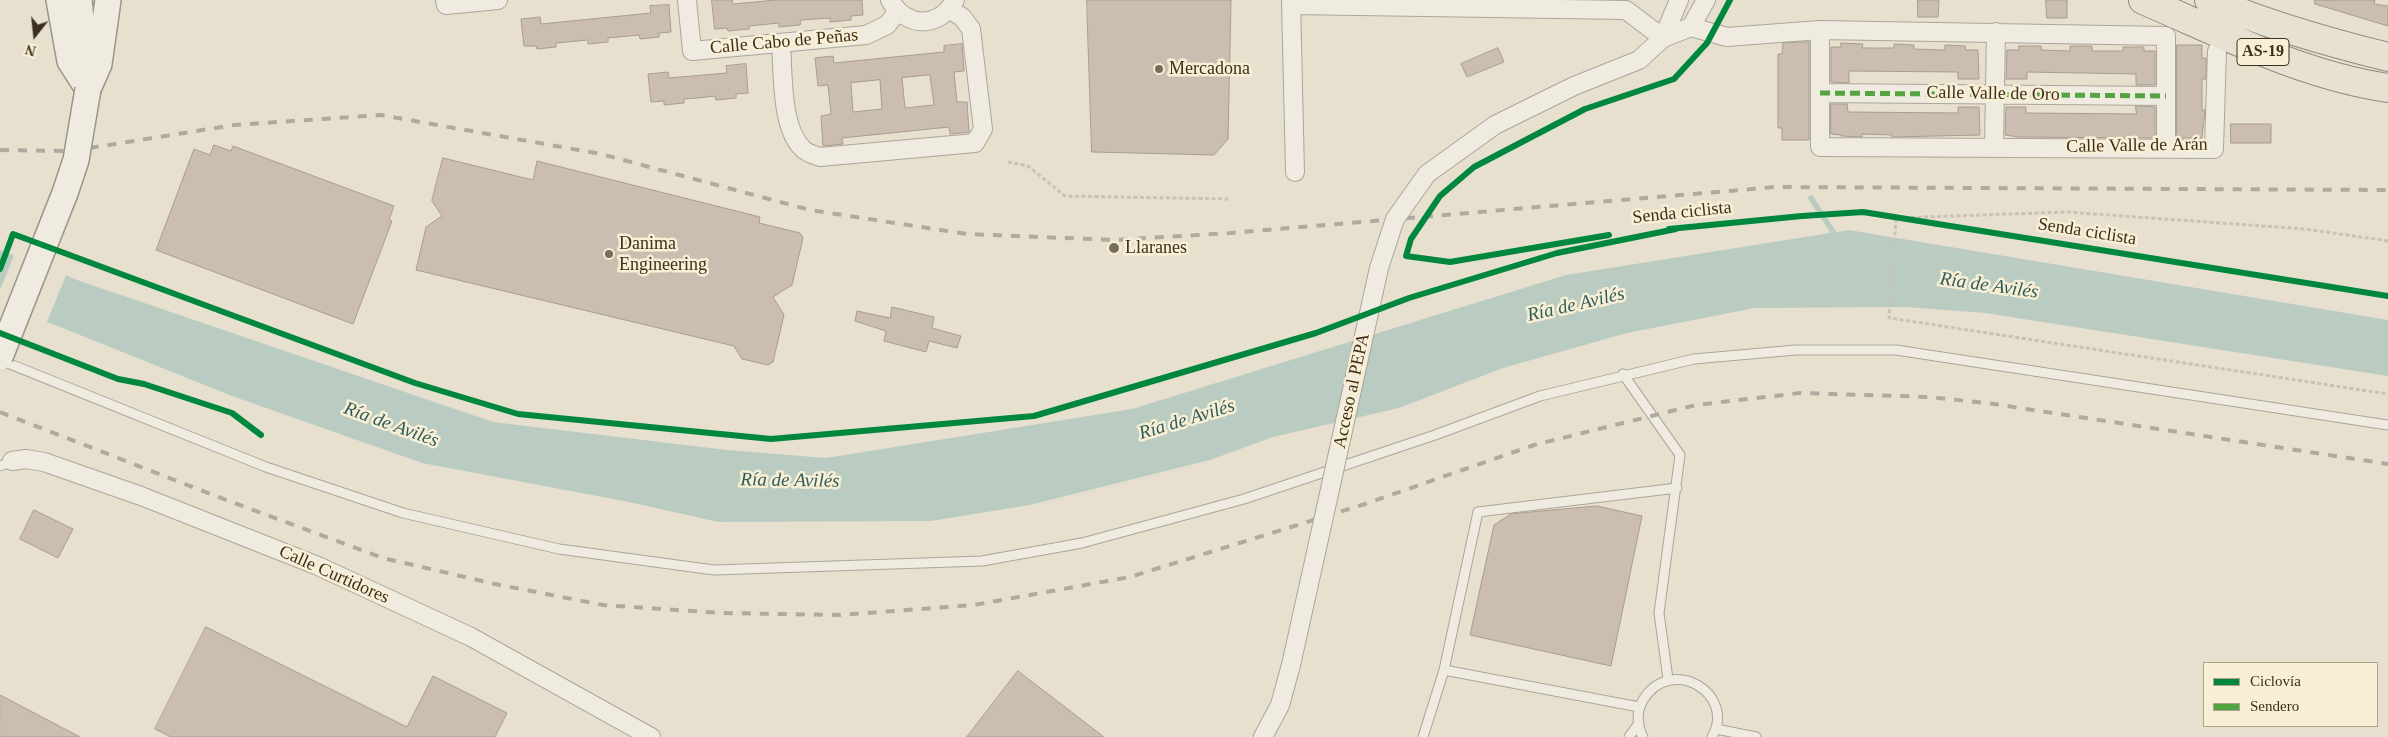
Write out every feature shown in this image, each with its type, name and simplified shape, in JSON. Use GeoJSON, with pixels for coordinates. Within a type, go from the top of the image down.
{"type":"FeatureCollection","features":[{"type":"Feature","properties":{"kind":"main road"},"geometry":{"type":"LineString","coordinates":[[59,0],[70,61],[88,89]]}},
{"type":"Feature","properties":{"kind":"main road"},"geometry":{"type":"LineString","coordinates":[[79,0],[88,89]]}},
{"type":"Feature","properties":{"kind":"main road"},"geometry":{"type":"LineString","coordinates":[[0,358],[65,194],[76,160],[88,89],[99,64],[108,0]]}},
{"type":"Feature","properties":{"kind":"main road","name":"AS-19"},"geometry":{"type":"LineString","coordinates":[[2143,0],[2291,64],[2363,84],[2388,88]]}},
{"type":"Feature","properties":{"kind":"main road","name":"AS-19"},"geometry":{"type":"LineString","coordinates":[[2209,0],[2253,19],[2338,45],[2388,57]]}},
{"type":"Feature","properties":{"kind":"street"},"geometry":{"type":"LineString","coordinates":[[446,3],[498,0]]}},
{"type":"Feature","properties":{"kind":"street","name":"Calle Cabo de Peñas"},"geometry":{"type":"LineString","coordinates":[[687,0],[692,51],[866,35],[887,25],[893,6]]}},
{"type":"Feature","properties":{"kind":"street"},"geometry":{"type":"LineString","coordinates":[[1294,172],[1291,2],[1626,10],[1663,38],[1678,0]]}},
{"type":"Feature","properties":{"kind":"street"},"geometry":{"type":"LineString","coordinates":[[1706,0],[1692,27],[1727,37],[1820,30],[2166,36],[2166,148]]}},
{"type":"Feature","properties":{"kind":"street"},"geometry":{"type":"LineString","coordinates":[[780,43],[787,115],[791,134],[803,150],[820,157],[975,143],[984,129],[971,29],[953,5],[933,21],[912,21],[893,6]]}},
{"type":"Feature","properties":{"kind":"street","name":"Acceso al PEPA"},"geometry":{"type":"LineString","coordinates":[[1263,737],[1280,705],[1291,665],[1379,268],[1395,219],[1426,174],[1495,125],[1574,86],[1639,60],[1663,38],[1692,27]]}},
{"type":"Feature","properties":{"kind":"street"},"geometry":{"type":"LineString","coordinates":[[1820,30],[1820,93]]}},
{"type":"Feature","properties":{"kind":"street"},"geometry":{"type":"LineString","coordinates":[[1994,147],[1996,32]]}},
{"type":"Feature","properties":{"kind":"street","name":"Calle Valle de Arán"},"geometry":{"type":"LineString","coordinates":[[1820,93],[1820,147],[2214,149],[2217,51]]}},
{"type":"Feature","properties":{"kind":"street","name":"Calle Valle de Oro"},"geometry":{"type":"LineString","coordinates":[[1820,93],[2166,96]]}},
{"type":"Feature","properties":{"kind":"street","name":"Calle Curtidores"},"geometry":{"type":"LineString","coordinates":[[6,463],[26,459],[44,462],[142,496],[318,566],[471,638],[651,737]]}},
{"type":"Feature","properties":{"kind":"lane"},"geometry":{"type":"LineString","coordinates":[[0,358],[266,467],[403,513],[559,549],[714,570],[982,561],[1082,543],[1244,499],[1435,435],[1540,396],[1623,374],[1694,359],[1796,350],[1896,350],[2388,425]]}},
{"type":"Feature","properties":{"kind":"lane"},"geometry":{"type":"LineString","coordinates":[[1623,374],[1680,455],[1659,613],[1668,679]]}},
{"type":"Feature","properties":{"kind":"lane"},"geometry":{"type":"LineString","coordinates":[[1423,737],[1444,670],[1478,512],[1677,488]]}},
{"type":"Feature","properties":{"kind":"lane"},"geometry":{"type":"LineString","coordinates":[[1444,670],[1639,707]]}},
{"type":"Feature","properties":{"kind":"lane"},"geometry":{"type":"LineString","coordinates":[[1644,737],[1638,728],[1639,707],[1649,689],[1668,679],[1688,680],[1706,690],[1717,709],[1714,733],[1756,737]]}},
{"type":"Feature","properties":{"kind":"lane"},"geometry":{"type":"LineString","coordinates":[[1629,737],[1639,723]]}},
{"type":"Feature","properties":{"kind":"path"},"geometry":{"type":"LineString","coordinates":[[1008,162],[1028,166],[1065,196],[1230,199]]}},
{"type":"Feature","properties":{"kind":"path"},"geometry":{"type":"LineString","coordinates":[[1896,218],[2066,212],[2305,229],[2388,242]]}},
{"type":"Feature","properties":{"kind":"path"},"geometry":{"type":"LineString","coordinates":[[1888,216],[1944,225]]}},
{"type":"Feature","properties":{"kind":"path"},"geometry":{"type":"LineString","coordinates":[[1896,218],[1888,318],[2388,394]]}},
{"type":"Feature","properties":{"kind":"water","name":"Ría de Avilés"},"geometry":{"type":"Polygon","coordinates":[[[1849,230],[2388,320],[2388,376],[1985,313],[1906,307],[1755,308],[1627,333],[1503,368],[1399,408],[1273,437],[1210,460],[1030,505],[931,521],[718,522],[629,502],[422,463],[232,396],[0,303],[0,250],[80,281],[493,422],[727,450],[826,458],[1132,409],[1566,275],[1849,230]]]}},
{"type":"Feature","properties":{"kind":"pier"},"geometry":{"type":"Polygon","coordinates":[[[15,253],[67,273],[46,324],[0,306],[0,290],[15,253]]]}},
{"type":"Feature","properties":{"kind":"building"},"geometry":{"type":"Polygon","coordinates":[[[712,0],[732,0],[733,4],[776,0],[862,0],[863,15],[851,16],[851,20],[830,22],[830,18],[801,20],[800,25],[779,27],[779,23],[749,26],[749,29],[728,31],[727,28],[715,29],[712,0]]]}},
{"type":"Feature","properties":{"kind":"building","name":"Mercadona"},"geometry":{"type":"Polygon","coordinates":[[[1087,0],[1231,0],[1228,139],[1214,155],[1092,152],[1087,0]]]}},
{"type":"Feature","properties":{"kind":"building"},"geometry":{"type":"Polygon","coordinates":[[[1918,0],[1939,0],[1938,17],[1918,17],[1918,0]]]}},
{"type":"Feature","properties":{"kind":"building"},"geometry":{"type":"Polygon","coordinates":[[[2046,0],[2067,0],[2067,18],[2047,18],[2046,0]]]}},
{"type":"Feature","properties":{"kind":"building"},"geometry":{"type":"Polygon","coordinates":[[[2315,0],[2375,0],[2374,4],[2388,6],[2388,26],[2315,4],[2315,0]]]}},
{"type":"Feature","properties":{"kind":"building"},"geometry":{"type":"Polygon","coordinates":[[[669,5],[671,32],[659,33],[659,37],[640,39],[639,35],[608,38],[608,42],[588,44],[588,40],[556,43],[556,47],[537,49],[536,46],[524,46],[521,19],[540,17],[541,24],[651,13],[650,6],[669,5]]]}},
{"type":"Feature","properties":{"kind":"building"},"geometry":{"type":"Polygon","coordinates":[[[1809,42],[1809,140],[1782,140],[1782,128],[1778,128],[1778,54],[1782,54],[1783,43],[1809,42]]]}},
{"type":"Feature","properties":{"kind":"building"},"geometry":{"type":"Polygon","coordinates":[[[1841,43],[1863,44],[1862,48],[1894,48],[1894,44],[1914,45],[1914,49],[1945,50],[1945,45],[1965,46],[1966,50],[1978,50],[1979,79],[1958,79],[1958,72],[1849,71],[1849,83],[1831,82],[1831,47],[1841,47],[1841,43]]]}},
{"type":"Feature","properties":{"kind":"building"},"geometry":{"type":"Polygon","coordinates":[[[962,44],[964,71],[954,72],[957,102],[967,102],[969,132],[950,134],[949,127],[842,138],[843,144],[823,146],[821,116],[831,114],[828,85],[818,86],[815,58],[833,56],[834,63],[944,52],[944,46],[962,44]],[[930,75],[902,78],[905,108],[934,105],[930,75]],[[880,80],[851,83],[853,112],[882,109],[880,80]]]}},
{"type":"Feature","properties":{"kind":"building"},"geometry":{"type":"Polygon","coordinates":[[[2177,45],[2202,45],[2202,58],[2206,58],[2206,79],[2202,79],[2202,110],[2205,110],[2202,138],[2177,138],[2177,45]]]}},
{"type":"Feature","properties":{"kind":"building"},"geometry":{"type":"Polygon","coordinates":[[[2019,46],[2041,46],[2041,50],[2070,51],[2070,46],[2092,46],[2092,51],[2123,51],[2123,47],[2144,47],[2144,51],[2155,51],[2155,85],[2136,85],[2136,74],[2027,72],[2027,79],[2006,79],[2007,50],[2019,50],[2019,46]]]}},
{"type":"Feature","properties":{"kind":"building"},"geometry":{"type":"Polygon","coordinates":[[[1498,48],[1504,62],[1467,77],[1461,64],[1498,48]]]}},
{"type":"Feature","properties":{"kind":"building"},"geometry":{"type":"Polygon","coordinates":[[[746,64],[748,93],[736,94],[736,98],[716,100],[715,96],[684,99],[684,103],[664,105],[664,101],[651,102],[648,74],[668,72],[669,78],[727,73],[726,66],[746,64]]]}},
{"type":"Feature","properties":{"kind":"building"},"geometry":{"type":"Polygon","coordinates":[[[1831,104],[1847,104],[1848,112],[1958,113],[1958,107],[1979,107],[1980,135],[1892,137],[1892,135],[1862,134],[1862,137],[1831,134],[1831,104]]]}},
{"type":"Feature","properties":{"kind":"building"},"geometry":{"type":"Polygon","coordinates":[[[2136,106],[2155,107],[2155,138],[2018,137],[2005,135],[2006,107],[2026,107],[2026,113],[2136,114],[2136,106]]]}},
{"type":"Feature","properties":{"kind":"building"},"geometry":{"type":"Polygon","coordinates":[[[2231,124],[2271,124],[2271,143],[2231,143],[2231,124]]]}},
{"type":"Feature","properties":{"kind":"building"},"geometry":{"type":"Polygon","coordinates":[[[214,145],[231,151],[233,146],[394,206],[389,220],[392,221],[353,324],[156,250],[194,149],[210,155],[214,145]]]}},
{"type":"Feature","properties":{"kind":"building","name":"Danima Engineering"},"geometry":{"type":"Polygon","coordinates":[[[443,158],[533,180],[537,161],[760,217],[759,223],[800,233],[803,238],[792,285],[773,297],[784,315],[773,362],[768,365],[742,359],[734,346],[416,270],[426,227],[442,216],[432,201],[443,158]]]}},
{"type":"Feature","properties":{"kind":"building"},"geometry":{"type":"Polygon","coordinates":[[[892,307],[934,317],[932,328],[961,336],[957,348],[929,341],[926,352],[884,341],[886,331],[855,321],[857,311],[890,318],[892,307]]]}},
{"type":"Feature","properties":{"kind":"building"},"geometry":{"type":"Polygon","coordinates":[[[1597,506],[1642,516],[1611,666],[1470,635],[1494,525],[1511,514],[1597,506]]]}},
{"type":"Feature","properties":{"kind":"building"},"geometry":{"type":"Polygon","coordinates":[[[34,510],[73,529],[58,558],[20,539],[34,510]]]}},
{"type":"Feature","properties":{"kind":"building"},"geometry":{"type":"Polygon","coordinates":[[[206,627],[407,727],[433,676],[507,713],[495,737],[171,737],[155,729],[206,627]]]}},
{"type":"Feature","properties":{"kind":"building"},"geometry":{"type":"Polygon","coordinates":[[[1018,671],[1104,737],[967,737],[1018,671]]]}},
{"type":"Feature","properties":{"kind":"building"},"geometry":{"type":"Polygon","coordinates":[[[0,695],[80,737],[0,737],[0,695]]]}},
{"type":"Feature","properties":{"kind":"waterway"},"geometry":{"type":"LineString","coordinates":[[1811,198],[1837,238]]}},
{"type":"Feature","properties":{"kind":"railway"},"geometry":{"type":"LineString","coordinates":[[0,150],[71,151],[234,125],[381,115],[601,154],[810,210],[967,234],[1114,240],[1231,233],[1775,187],[2388,190]]}},
{"type":"Feature","properties":{"kind":"railway"},"geometry":{"type":"LineString","coordinates":[[0,412],[213,495],[383,558],[495,584],[603,605],[721,613],[840,615],[974,605],[1130,577],[1365,504],[1534,445],[1696,405],[1800,393],[1930,397],[1994,404],[2388,464]]}},
{"type":"Feature","properties":{"kind":"marked path"},"geometry":{"type":"LineString","coordinates":[[1820,93],[2166,96]]}},
{"type":"Feature","properties":{"kind":"cycle path"},"geometry":{"type":"LineString","coordinates":[[1609,235],[1450,262],[1406,256],[1411,239],[1440,196],[1474,167],[1585,109],[1674,79],[1707,43],[1730,0]]}},
{"type":"Feature","properties":{"kind":"cycle path","name":"Senda ciclista"},"geometry":{"type":"LineString","coordinates":[[1669,229],[1863,212],[2388,296]]}},
{"type":"Feature","properties":{"kind":"cycle path","name":"Senda ciclista"},"geometry":{"type":"LineString","coordinates":[[0,269],[13,234],[415,383],[518,414],[771,439],[1034,416],[1316,333],[1409,298],[1557,253],[1676,229]]}},
{"type":"Feature","properties":{"kind":"cycle path"},"geometry":{"type":"LineString","coordinates":[[0,333],[118,379],[144,384],[232,413],[261,435]]}},
{"type":"Feature","properties":{"kind":"place","name":"Mercadona"},"geometry":{"type":"Point","coordinates":[1159,69]}},
{"type":"Feature","properties":{"kind":"place","name":"Llaranes"},"geometry":{"type":"Point","coordinates":[1114,248]}},
{"type":"Feature","properties":{"kind":"place","name":"Danima Engineering"},"geometry":{"type":"Point","coordinates":[609,254]}}]}
